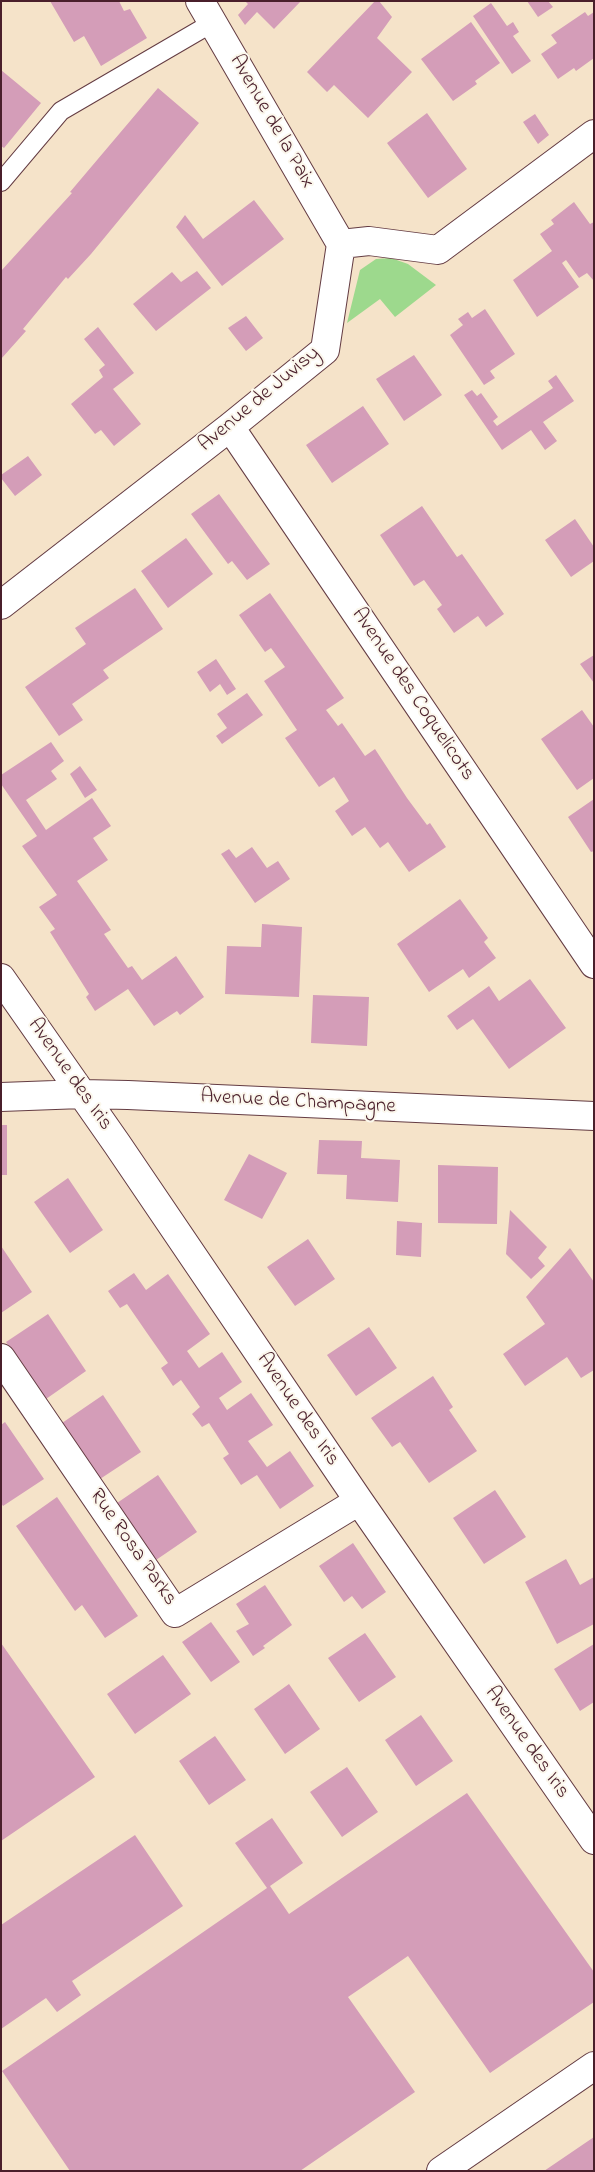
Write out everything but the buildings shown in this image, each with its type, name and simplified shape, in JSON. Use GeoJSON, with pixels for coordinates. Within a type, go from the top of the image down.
{"type":"FeatureCollection","features":[{"type":"Feature","properties":{"kind":"street","name":"Avenue de la Paix"},"geometry":{"type":"LineString","coordinates":[[206,12],[341,244]]}},
{"type":"Feature","properties":{"kind":"street"},"geometry":{"type":"LineString","coordinates":[[341,244],[369,241],[438,250],[594,134]]}},
{"type":"Feature","properties":{"kind":"street","name":"Avenue de Juvisy"},"geometry":{"type":"LineString","coordinates":[[1,605],[230,427],[325,350],[341,244]]}},
{"type":"Feature","properties":{"kind":"street","name":"Avenue des Coquelicots"},"geometry":{"type":"LineString","coordinates":[[230,427],[594,964]]}},
{"type":"Feature","properties":{"kind":"street","name":"Avenue des Iris"},"geometry":{"type":"LineString","coordinates":[[1,978],[594,1840]]}},
{"type":"Feature","properties":{"kind":"street","name":"Avenue de Champagne"},"geometry":{"type":"LineString","coordinates":[[1,1096],[82,1094],[594,1116]]}},
{"type":"Feature","properties":{"kind":"street","name":"Rue Rosa Parks"},"geometry":{"type":"LineString","coordinates":[[1,1358],[174,1613],[359,1501]]}},
{"type":"Feature","properties":{"kind":"street"},"geometry":{"type":"LineString","coordinates":[[441,2171],[594,2066]]}},
{"type":"Feature","properties":{"kind":"lane"},"geometry":{"type":"LineString","coordinates":[[1,182],[61,111],[206,12]]}},
{"type":"Feature","properties":{"kind":"green space"},"geometry":{"type":"Polygon","coordinates":[[[391,258],[408,264],[436,285],[395,317],[380,299],[347,323],[360,270],[376,259],[391,258]]]}}]}
